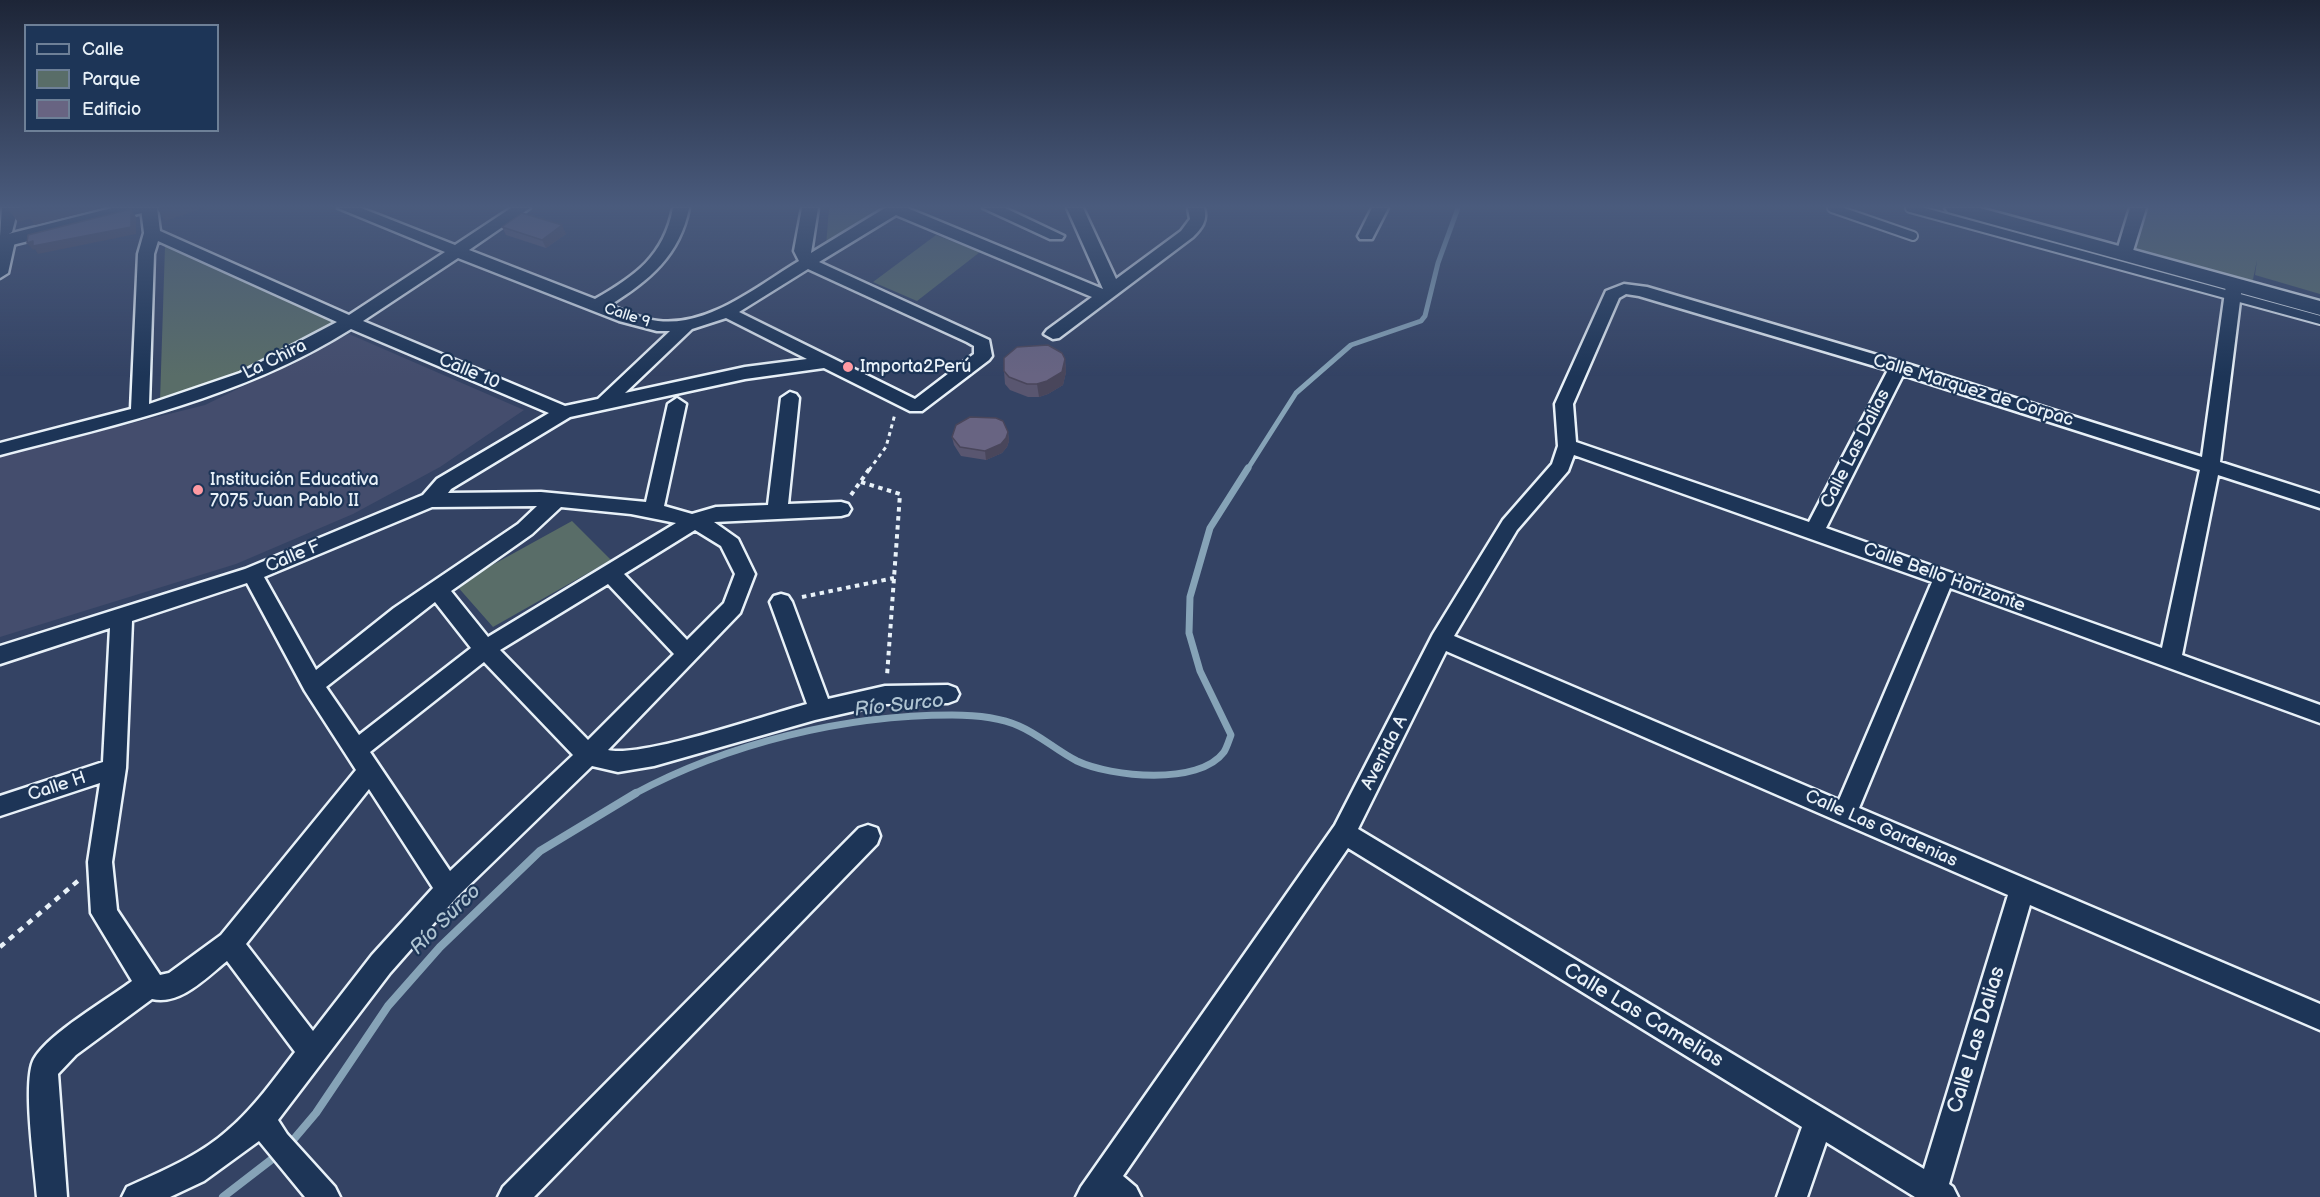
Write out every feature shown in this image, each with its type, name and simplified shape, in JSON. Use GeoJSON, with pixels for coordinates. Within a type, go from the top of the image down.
{"type":"FeatureCollection","features":[{"type":"Feature","properties":{"kind":"street"},"geometry":{"type":"LineString","coordinates":[[140,412],[146,264]]}},
{"type":"Feature","properties":{"kind":"street","name":"Calle 10"},"geometry":{"type":"LineString","coordinates":[[221,264],[348,321],[564,412]]}},
{"type":"Feature","properties":{"kind":"street","name":"La Chira"},"geometry":{"type":"LineString","coordinates":[[0,449],[140,412],[210,390],[278,362],[348,321],[436,264]]}},
{"type":"Feature","properties":{"kind":"street","name":"Calle 9"},"geometry":{"type":"LineString","coordinates":[[491,264],[596,306],[657,326],[686,325],[726,312],[807,264]]}},
{"type":"Feature","properties":{"kind":"street"},"geometry":{"type":"LineString","coordinates":[[596,306],[636,283],[657,264]]}},
{"type":"Feature","properties":{"kind":"street"},"geometry":{"type":"LineString","coordinates":[[726,312],[916,407],[983,356],[983,344],[810,264]]}},
{"type":"Feature","properties":{"kind":"street"},"geometry":{"type":"LineString","coordinates":[[1038,264],[1108,291]]}},
{"type":"Feature","properties":{"kind":"street"},"geometry":{"type":"LineString","coordinates":[[1097,264],[1108,291]]}},
{"type":"Feature","properties":{"kind":"street"},"geometry":{"type":"LineString","coordinates":[[1053,334],[1146,264]]}},
{"type":"Feature","properties":{"kind":"street"},"geometry":{"type":"LineString","coordinates":[[2153,264],[2234,291],[2320,308]]}},
{"type":"Feature","properties":{"kind":"street","name":"Calle Marquez de Corpac"},"geometry":{"type":"LineString","coordinates":[[1624,289],[1641,291],[1898,367],[2320,501]]}},
{"type":"Feature","properties":{"kind":"street","name":"Avenida A"},"geometry":{"type":"LineString","coordinates":[[1107,1191],[1344,833],[1441,640],[1510,525],[1561,466],[1567,446],[1564,404],[1612,294],[1624,289]]}},
{"type":"Feature","properties":{"kind":"street"},"geometry":{"type":"LineString","coordinates":[[2170,660],[2210,466],[2234,291]]}},
{"type":"Feature","properties":{"kind":"street"},"geometry":{"type":"LineString","coordinates":[[604,402],[686,325]]}},
{"type":"Feature","properties":{"kind":"street"},"geometry":{"type":"LineString","coordinates":[[564,412],[745,373],[827,362]]}},
{"type":"Feature","properties":{"kind":"street","name":"Calle Las Dalias"},"geometry":{"type":"LineString","coordinates":[[1814,531],[1898,367]]}},
{"type":"Feature","properties":{"kind":"street"},"geometry":{"type":"LineString","coordinates":[[777,511],[790,398]]}},
{"type":"Feature","properties":{"kind":"street"},"geometry":{"type":"LineString","coordinates":[[654,510],[677,404]]}},
{"type":"Feature","properties":{"kind":"street","name":"Calle F"},"geometry":{"type":"LineString","coordinates":[[0,655],[121,618],[252,574],[430,500],[444,484],[564,412]]}},
{"type":"Feature","properties":{"kind":"street","name":"Calle Bello Horizonte"},"geometry":{"type":"LineString","coordinates":[[1567,446],[1814,531],[2320,714]]}},
{"type":"Feature","properties":{"kind":"street"},"geometry":{"type":"LineString","coordinates":[[137,1197],[194,1171],[237,1142],[261,1119],[381,964],[448,889],[588,755],[733,607],[745,574],[729,542],[696,520],[654,510],[487,498],[430,500]]}},
{"type":"Feature","properties":{"kind":"street"},"geometry":{"type":"LineString","coordinates":[[313,685],[437,589],[525,529],[554,502]]}},
{"type":"Feature","properties":{"kind":"street"},"geometry":{"type":"LineString","coordinates":[[358,749],[485,648],[696,520],[716,514],[842,508]]}},
{"type":"Feature","properties":{"kind":"street"},"geometry":{"type":"LineString","coordinates":[[610,572],[688,655]]}},
{"type":"Feature","properties":{"kind":"street"},"geometry":{"type":"LineString","coordinates":[[252,574],[313,685],[358,749],[448,889]]}},
{"type":"Feature","properties":{"kind":"street"},"geometry":{"type":"LineString","coordinates":[[1845,813],[1944,579]]}},
{"type":"Feature","properties":{"kind":"street"},"geometry":{"type":"LineString","coordinates":[[437,589],[485,648],[588,755],[618,762],[654,756],[820,710],[885,695],[948,694]]}},
{"type":"Feature","properties":{"kind":"street"},"geometry":{"type":"LineString","coordinates":[[781,602],[820,710]]}},
{"type":"Feature","properties":{"kind":"street"},"geometry":{"type":"LineString","coordinates":[[121,618],[114,768],[100,862],[105,913],[149,985],[160,988],[175,985],[230,944],[370,770]]}},
{"type":"Feature","properties":{"kind":"street","name":"Calle Las Gardenias"},"geometry":{"type":"LineString","coordinates":[[1441,640],[2320,1017]]}},
{"type":"Feature","properties":{"kind":"street","name":"Calle H"},"geometry":{"type":"LineString","coordinates":[[0,806],[114,768]]}},
{"type":"Feature","properties":{"kind":"street","name":"Calle Las Camelias"},"geometry":{"type":"LineString","coordinates":[[1344,833],[1938,1194]]}},
{"type":"Feature","properties":{"kind":"street"},"geometry":{"type":"LineString","coordinates":[[513,1197],[868,836]]}},
{"type":"Feature","properties":{"kind":"street","name":"Calle Las Dalias"},"geometry":{"type":"LineString","coordinates":[[1938,1194],[2022,890]]}},
{"type":"Feature","properties":{"kind":"street"},"geometry":{"type":"LineString","coordinates":[[230,944],[312,1052]]}},
{"type":"Feature","properties":{"kind":"street"},"geometry":{"type":"LineString","coordinates":[[52,1197],[43,1079],[45,1067],[66,1045],[149,985]]}},
{"type":"Feature","properties":{"kind":"street"},"geometry":{"type":"LineString","coordinates":[[261,1119],[277,1144],[319,1191]]}},
{"type":"Feature","properties":{"kind":"street"},"geometry":{"type":"LineString","coordinates":[[1792,1197],[1818,1123]]}},
{"type":"Feature","properties":{"kind":"lane"},"geometry":{"type":"LineString","coordinates":[[2135,264],[2234,291],[2320,320]]}},
{"type":"Feature","properties":{"kind":"path"},"geometry":{"type":"LineString","coordinates":[[842,508],[886,447],[893,430],[897,398]]}},
{"type":"Feature","properties":{"kind":"path"},"geometry":{"type":"LineString","coordinates":[[861,482],[900,494],[885,695]]}},
{"type":"Feature","properties":{"kind":"path"},"geometry":{"type":"LineString","coordinates":[[781,602],[894,578]]}},
{"type":"Feature","properties":{"kind":"path"},"geometry":{"type":"LineString","coordinates":[[0,947],[100,862]]}},
{"type":"Feature","properties":{"kind":"shaded area","name":"Institución Educativa 7075 Juan Pablo II"},"geometry":{"type":"Polygon","coordinates":[[[349,334],[524,410],[440,467],[353,514],[236,564],[0,637],[0,456],[205,405],[349,334]]]}},
{"type":"Feature","properties":{"kind":"green space"},"geometry":{"type":"Polygon","coordinates":[[[164,264],[205,264],[336,322],[238,374],[160,401],[164,264]]]}},
{"type":"Feature","properties":{"kind":"green space"},"geometry":{"type":"Polygon","coordinates":[[[897,264],[965,264],[917,301],[873,282],[897,264]]]}},
{"type":"Feature","properties":{"kind":"green space"},"geometry":{"type":"Polygon","coordinates":[[[2178,264],[2256,264],[2252,284],[2178,264]]]}},
{"type":"Feature","properties":{"kind":"green space"},"geometry":{"type":"Polygon","coordinates":[[[2256,264],[2320,264],[2320,294],[2255,275],[2256,264]]]}},
{"type":"Feature","properties":{"kind":"green space"},"geometry":{"type":"Polygon","coordinates":[[[572,521],[611,560],[493,627],[456,585],[572,521]]]}},
{"type":"Feature","properties":{"kind":"building"},"geometry":{"type":"Polygon","coordinates":[[[1048,345],[1062,353],[1065,359],[1062,372],[1047,381],[1027,384],[1009,377],[1004,371],[1004,358],[1017,347],[1048,345]]]}},
{"type":"Feature","properties":{"kind":"building"},"geometry":{"type":"Polygon","coordinates":[[[970,417],[996,418],[1003,421],[1008,432],[1006,438],[1001,444],[985,451],[960,447],[952,437],[956,425],[970,417]]]}},
{"type":"Feature","properties":{"kind":"waterway","name":"Río Surco"},"geometry":{"type":"LineString","coordinates":[[1247,470],[1296,393],[1351,345],[1421,321],[1425,316],[1438,264]]}},
{"type":"Feature","properties":{"kind":"waterway","name":"Río Surco"},"geometry":{"type":"LineString","coordinates":[[636,793],[709,760],[788,735],[870,720],[911,716],[969,715],[1003,720],[1027,730],[1077,761],[1111,771],[1132,774],[1175,774],[1195,770],[1212,763],[1224,752],[1231,735],[1200,671],[1189,633],[1190,597],[1210,528],[1248,468]]}},
{"type":"Feature","properties":{"kind":"waterway","name":"Río Surco"},"geometry":{"type":"LineString","coordinates":[[288,1146],[316,1113],[388,1006],[440,947],[540,851],[636,793]]}},
{"type":"Feature","properties":{"kind":"waterway","name":"Río Surco"},"geometry":{"type":"LineString","coordinates":[[223,1197],[280,1153]]}},
{"type":"Feature","properties":{"kind":"place","name":"Importa2Perú"},"geometry":{"type":"Point","coordinates":[848,367]}},
{"type":"Feature","properties":{"kind":"place","name":"Institución Educativa 7075 Juan Pablo II"},"geometry":{"type":"Point","coordinates":[198,490]}}]}
